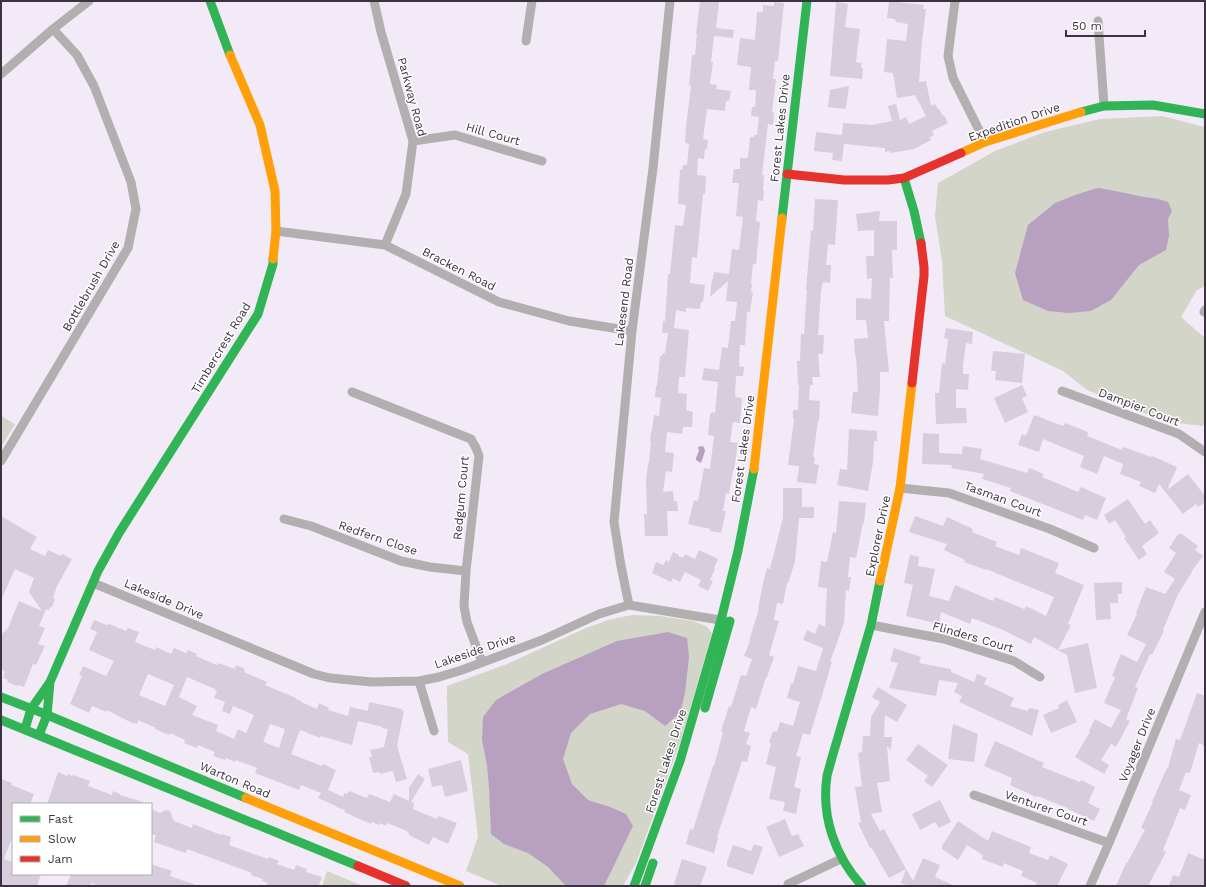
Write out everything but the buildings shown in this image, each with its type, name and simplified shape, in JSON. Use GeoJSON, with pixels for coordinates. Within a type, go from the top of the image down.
{"type":"FeatureCollection","features":[{"type":"Feature","properties":{"kind":"main road","name":"Timbercrest Road"},"geometry":{"type":"LineString","coordinates":[[25,729],[31,709],[50,682],[98,571],[119,532],[258,314],[273,264],[276,231],[275,191],[260,125],[228,50],[210,1]]}},
{"type":"Feature","properties":{"kind":"main road","name":"Forest Lakes Drive"},"geometry":{"type":"LineString","coordinates":[[792,206],[792,175],[807,1]]}},
{"type":"Feature","properties":{"kind":"main road","name":"Forest Lakes Drive"},"geometry":{"type":"LineString","coordinates":[[665,828],[688,763],[723,648],[725,621],[753,475],[815,1]]}},
{"type":"Feature","properties":{"kind":"main road","name":"Expedition Drive"},"geometry":{"type":"LineString","coordinates":[[792,175],[844,180],[888,180],[904,178],[985,142],[1076,113],[1104,106],[1153,105],[1205,114]]}},
{"type":"Feature","properties":{"kind":"main road","name":"Explorer Drive"},"geometry":{"type":"LineString","coordinates":[[862,886],[841,859],[833,837],[828,816],[827,781],[871,625],[900,488],[924,266],[921,242],[913,207],[904,178]]}},
{"type":"Feature","properties":{"kind":"main road","name":"Forest Lakes Drive"},"geometry":{"type":"LineString","coordinates":[[634,886],[680,761],[746,553],[761,477],[786,268]]}},
{"type":"Feature","properties":{"kind":"main road","name":"Timbercrest Road"},"geometry":{"type":"LineString","coordinates":[[39,735],[47,715],[50,682]]}},
{"type":"Feature","properties":{"kind":"main road","name":"Warton Road"},"geometry":{"type":"LineString","coordinates":[[1,698],[47,715],[460,886]]}},
{"type":"Feature","properties":{"kind":"main road"},"geometry":{"type":"LineString","coordinates":[[1,720],[406,886]]}},
{"type":"Feature","properties":{"kind":"main road"},"geometry":{"type":"LineString","coordinates":[[645,886],[655,857]]}},
{"type":"Feature","properties":{"kind":"street"},"geometry":{"type":"LineString","coordinates":[[2,71],[89,1]]}},
{"type":"Feature","properties":{"kind":"street","name":"Parkway Road"},"geometry":{"type":"LineString","coordinates":[[374,1],[381,32],[413,141],[406,194],[386,244]]}},
{"type":"Feature","properties":{"kind":"street"},"geometry":{"type":"LineString","coordinates":[[526,41],[532,1]]}},
{"type":"Feature","properties":{"kind":"street","name":"Lakesend Road"},"geometry":{"type":"LineString","coordinates":[[628,605],[620,566],[614,522],[632,331],[653,168],[670,1]]}},
{"type":"Feature","properties":{"kind":"street"},"geometry":{"type":"LineString","coordinates":[[955,1],[948,56],[953,78],[985,142]]}},
{"type":"Feature","properties":{"kind":"street"},"geometry":{"type":"LineString","coordinates":[[1098,21],[1104,106]]}},
{"type":"Feature","properties":{"kind":"street","name":"Bottlebrush Drive"},"geometry":{"type":"LineString","coordinates":[[1,461],[128,248],[136,209],[131,182],[94,86],[77,55],[53,29]]}},
{"type":"Feature","properties":{"kind":"street","name":"Hill Court"},"geometry":{"type":"LineString","coordinates":[[413,141],[455,136],[542,161]]}},
{"type":"Feature","properties":{"kind":"street","name":"Bracken Road"},"geometry":{"type":"LineString","coordinates":[[276,231],[386,244],[499,302],[569,321],[632,331]]}},
{"type":"Feature","properties":{"kind":"street","name":"Dampier Court"},"geometry":{"type":"LineString","coordinates":[[1062,391],[1179,434],[1205,452]]}},
{"type":"Feature","properties":{"kind":"street","name":"Redgum Court"},"geometry":{"type":"LineString","coordinates":[[352,392],[471,439],[476,448],[479,456],[466,571],[464,606],[467,622],[482,662]]}},
{"type":"Feature","properties":{"kind":"street","name":"Tasman Court"},"geometry":{"type":"LineString","coordinates":[[900,488],[949,493],[1050,529],[1094,548]]}},
{"type":"Feature","properties":{"kind":"street","name":"Redfern Close"},"geometry":{"type":"LineString","coordinates":[[284,519],[311,526],[401,561],[430,567],[466,571]]}},
{"type":"Feature","properties":{"kind":"street","name":"Lakeside Drive"},"geometry":{"type":"LineString","coordinates":[[93,583],[314,674],[330,678],[372,682],[419,681],[462,670],[542,640],[599,614],[628,605],[725,621]]}},
{"type":"Feature","properties":{"kind":"street","name":"Voyager Drive"},"geometry":{"type":"LineString","coordinates":[[1090,886],[1110,843],[1205,612]]}},
{"type":"Feature","properties":{"kind":"street","name":"Flinders Court"},"geometry":{"type":"LineString","coordinates":[[871,625],[944,639],[1014,662],[1040,677]]}},
{"type":"Feature","properties":{"kind":"street"},"geometry":{"type":"LineString","coordinates":[[419,681],[434,731]]}},
{"type":"Feature","properties":{"kind":"street","name":"Venturer Court"},"geometry":{"type":"LineString","coordinates":[[974,795],[1110,843]]}},
{"type":"Feature","properties":{"kind":"street"},"geometry":{"type":"LineString","coordinates":[[788,884],[841,859]]}},
{"type":"Feature","properties":{"kind":"shaded area"},"geometry":{"type":"Polygon","coordinates":[[[1162,116],[1205,127],[1205,286],[1197,290],[1181,317],[1205,338],[1205,417],[1203,426],[1167,422],[1087,390],[1063,371],[945,316],[942,261],[935,216],[938,183],[995,151],[1045,132],[1100,119],[1162,116]]]}},
{"type":"Feature","properties":{"kind":"shaded area"},"geometry":{"type":"Polygon","coordinates":[[[1098,188],[1168,202],[1172,211],[1168,219],[1169,236],[1166,250],[1139,265],[1111,300],[1091,311],[1069,313],[1048,311],[1023,300],[1015,273],[1028,225],[1055,203],[1098,188]]]}},
{"type":"Feature","properties":{"kind":"shaded area"},"geometry":{"type":"Polygon","coordinates":[[[1,416],[15,424],[1,447],[1,416]]]}},
{"type":"Feature","properties":{"kind":"shaded area"},"geometry":{"type":"Polygon","coordinates":[[[698,447],[704,447],[705,451],[701,463],[696,460],[696,458],[699,451],[698,447]]]}},
{"type":"Feature","properties":{"kind":"shaded area"},"geometry":{"type":"Polygon","coordinates":[[[633,615],[660,616],[693,621],[706,626],[712,634],[680,743],[636,863],[623,886],[502,886],[466,871],[478,837],[468,754],[448,742],[446,698],[447,686],[507,664],[586,628],[611,619],[633,615]]]}},
{"type":"Feature","properties":{"kind":"shaded area"},"geometry":{"type":"Polygon","coordinates":[[[668,632],[687,638],[689,657],[685,693],[680,713],[665,726],[645,711],[621,704],[590,714],[571,733],[563,759],[572,784],[588,800],[626,814],[633,826],[604,886],[566,886],[548,867],[528,853],[504,844],[491,834],[487,765],[482,740],[483,717],[496,700],[542,674],[617,641],[668,632]]]}},
{"type":"Feature","properties":{"kind":"shaded area"},"geometry":{"type":"Polygon","coordinates":[[[327,871],[363,886],[322,886],[327,871]]]}},
{"type":"Feature","properties":{"kind":"traffic: fast"},"geometry":{"type":"LineString","coordinates":[[210,1],[230,55]]}},
{"type":"Feature","properties":{"kind":"traffic: fast"},"geometry":{"type":"LineString","coordinates":[[782,218],[807,1]]}},
{"type":"Feature","properties":{"kind":"traffic: fast"},"geometry":{"type":"LineString","coordinates":[[1081,112],[1104,106],[1153,105],[1205,114]]}},
{"type":"Feature","properties":{"kind":"traffic: fast"},"geometry":{"type":"LineString","coordinates":[[904,178],[914,211],[921,243]]}},
{"type":"Feature","properties":{"kind":"traffic: fast"},"geometry":{"type":"LineString","coordinates":[[25,729],[31,709],[50,682],[98,571],[119,533],[258,314],[273,264],[273,259]]}},
{"type":"Feature","properties":{"kind":"traffic: fast"},"geometry":{"type":"LineString","coordinates":[[634,886],[680,761],[721,620],[738,551],[754,469]]}},
{"type":"Feature","properties":{"kind":"traffic: fast"},"geometry":{"type":"LineString","coordinates":[[862,886],[844,862],[832,835],[826,806],[827,774],[871,625],[880,581]]}},
{"type":"Feature","properties":{"kind":"traffic: fast"},"geometry":{"type":"LineString","coordinates":[[705,708],[730,621]]}},
{"type":"Feature","properties":{"kind":"traffic: fast"},"geometry":{"type":"LineString","coordinates":[[39,735],[47,715],[50,682]]}},
{"type":"Feature","properties":{"kind":"traffic: fast"},"geometry":{"type":"LineString","coordinates":[[1,697],[246,798]]}},
{"type":"Feature","properties":{"kind":"traffic: fast"},"geometry":{"type":"LineString","coordinates":[[1,720],[358,866]]}},
{"type":"Feature","properties":{"kind":"traffic: fast"},"geometry":{"type":"LineString","coordinates":[[645,886],[653,863]]}},
{"type":"Feature","properties":{"kind":"traffic: slow"},"geometry":{"type":"LineString","coordinates":[[230,55],[260,125],[275,191],[276,231],[273,259]]}},
{"type":"Feature","properties":{"kind":"traffic: slow"},"geometry":{"type":"LineString","coordinates":[[961,153],[985,142],[1081,112]]}},
{"type":"Feature","properties":{"kind":"traffic: slow"},"geometry":{"type":"LineString","coordinates":[[754,469],[782,218]]}},
{"type":"Feature","properties":{"kind":"traffic: slow"},"geometry":{"type":"LineString","coordinates":[[880,581],[900,488],[912,383]]}},
{"type":"Feature","properties":{"kind":"traffic: slow"},"geometry":{"type":"LineString","coordinates":[[246,798],[460,886]]}},
{"type":"Feature","properties":{"kind":"traffic: jam"},"geometry":{"type":"LineString","coordinates":[[787,174],[844,180],[888,180],[904,178],[961,153]]}},
{"type":"Feature","properties":{"kind":"traffic: jam"},"geometry":{"type":"LineString","coordinates":[[912,383],[924,276],[921,243]]}},
{"type":"Feature","properties":{"kind":"traffic: jam"},"geometry":{"type":"LineString","coordinates":[[358,866],[406,886]]}}]}
